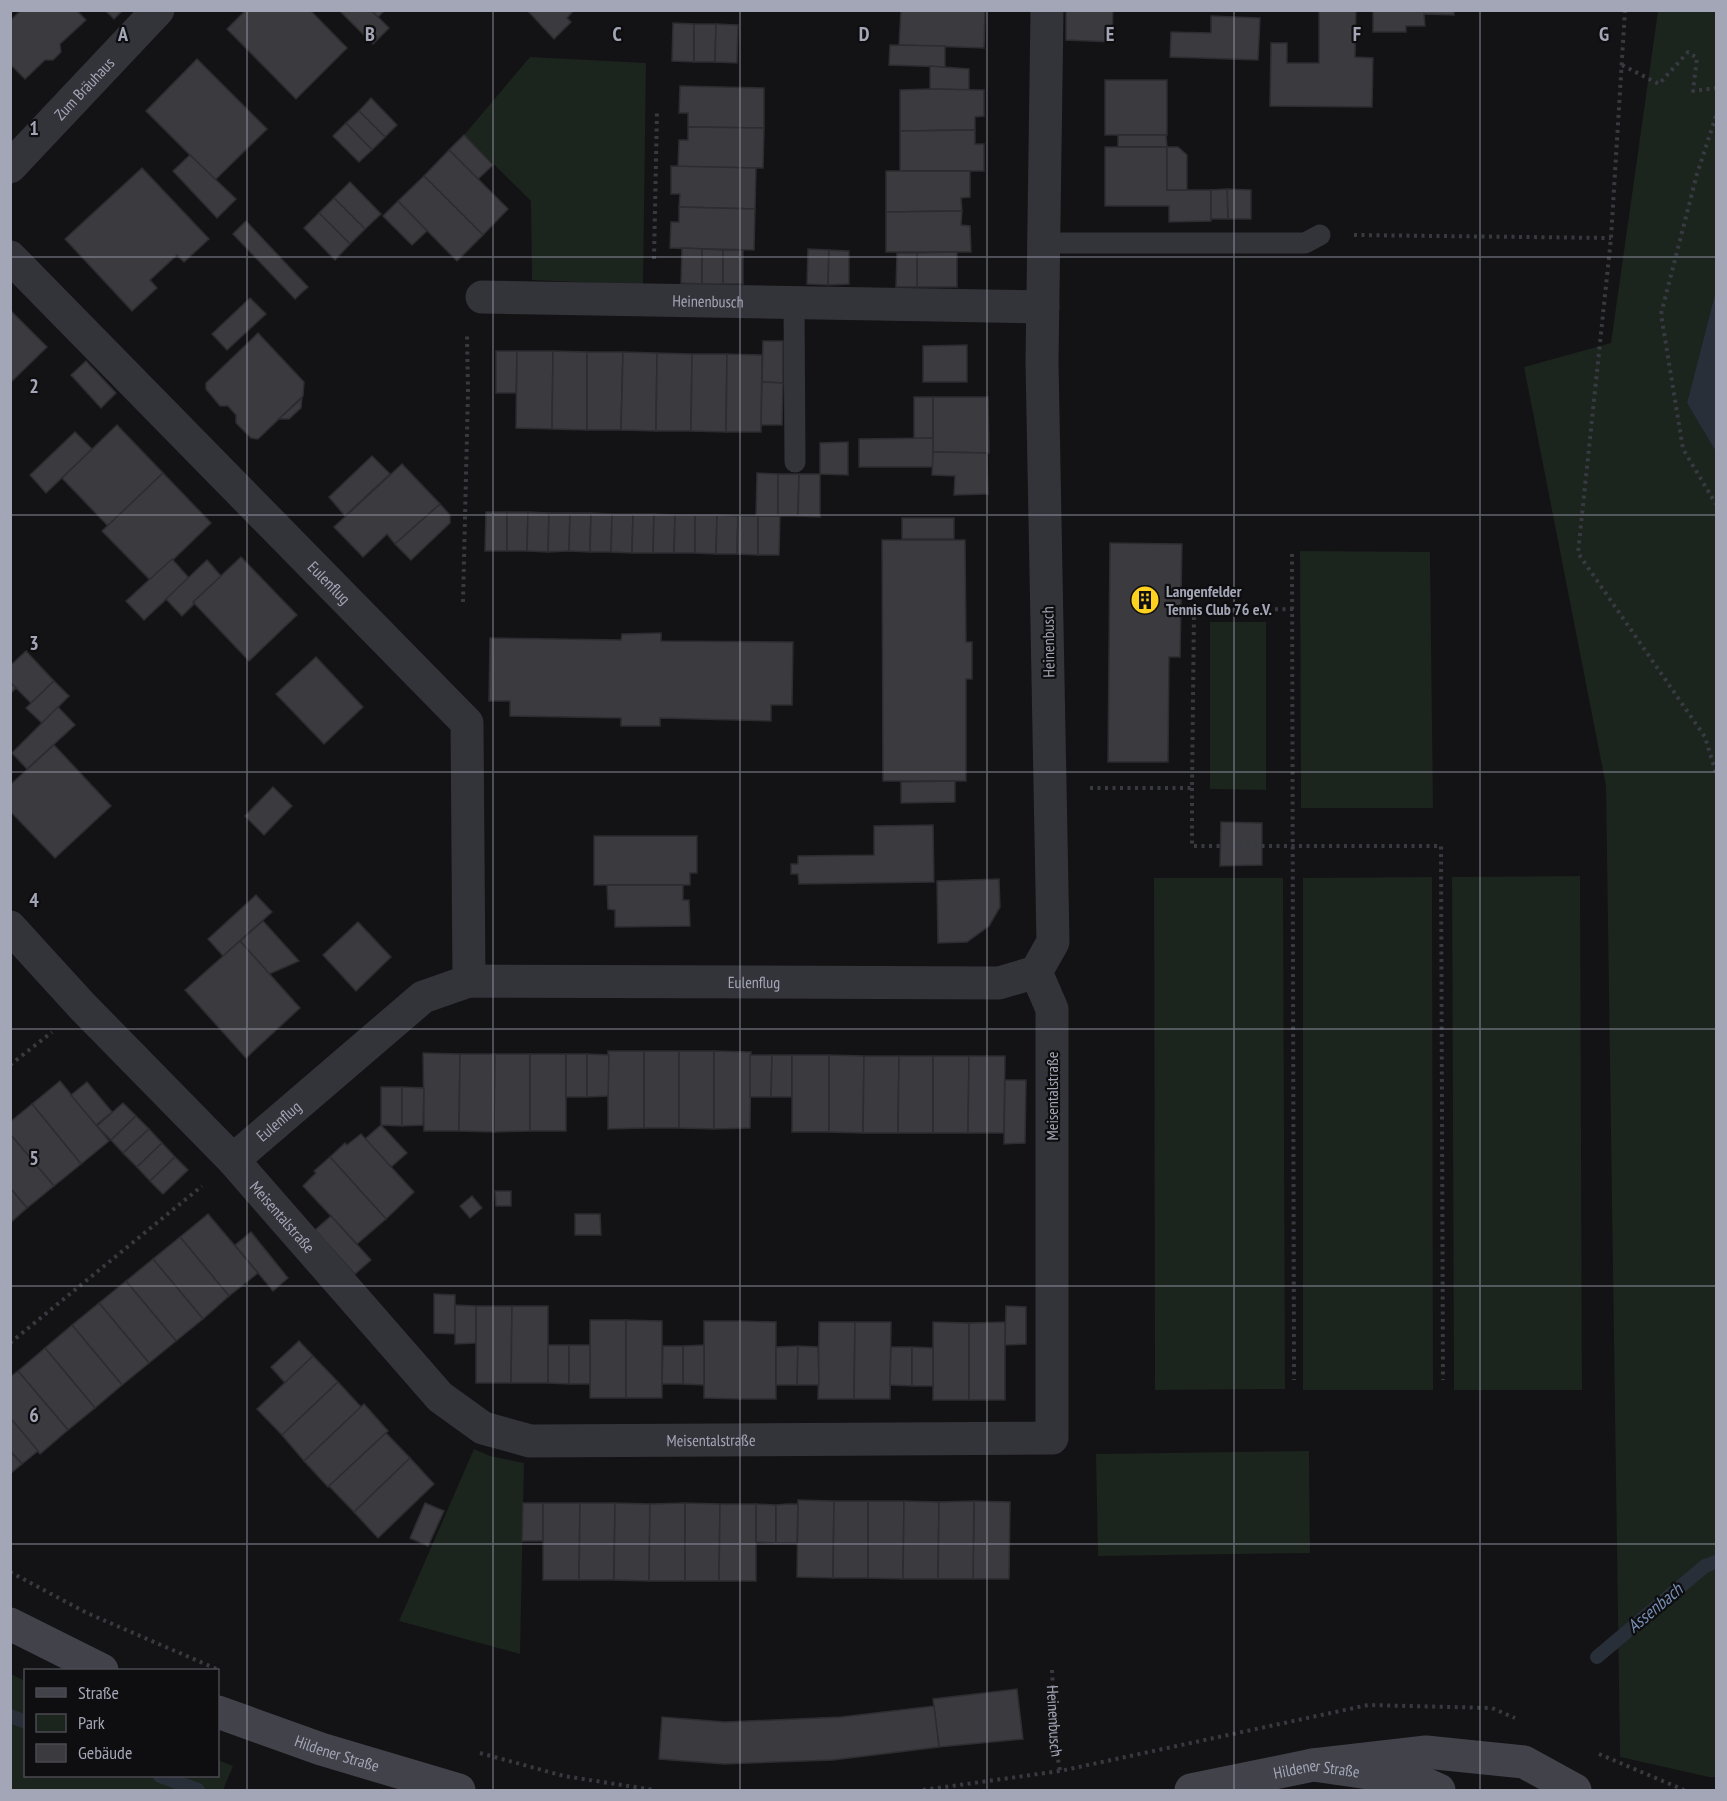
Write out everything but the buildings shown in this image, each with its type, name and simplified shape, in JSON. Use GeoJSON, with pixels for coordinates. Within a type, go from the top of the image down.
{"type":"FeatureCollection","features":[{"type":"Feature","properties":{"kind":"main road"},"geometry":{"type":"LineString","coordinates":[[10,1624],[98,1669]]}},
{"type":"Feature","properties":{"kind":"main road","name":"Hildener Straße"},"geometry":{"type":"LineString","coordinates":[[219,1712],[321,1749],[459,1791]]}},
{"type":"Feature","properties":{"kind":"main road"},"geometry":{"type":"LineString","coordinates":[[1314,1765],[1426,1752],[1524,1762],[1575,1791]]}},
{"type":"Feature","properties":{"kind":"main road","name":"Hildener Straße"},"geometry":{"type":"LineString","coordinates":[[1191,1791],[1314,1765],[1417,1780],[1439,1791]]}},
{"type":"Feature","properties":{"kind":"street","name":"Zum Bräuhaus"},"geometry":{"type":"LineString","coordinates":[[10,167],[158,10]]}},
{"type":"Feature","properties":{"kind":"street","name":"Heinenbusch"},"geometry":{"type":"LineString","coordinates":[[1036,972],[1053,942],[1043,307],[1047,10]]}},
{"type":"Feature","properties":{"kind":"street","name":"Eulenflug"},"geometry":{"type":"LineString","coordinates":[[10,257],[467,723],[470,981]]}},
{"type":"Feature","properties":{"kind":"street","name":"Heinenbusch"},"geometry":{"type":"LineString","coordinates":[[482,297],[1043,307]]}},
{"type":"Feature","properties":{"kind":"street","name":"Meisentalstraße"},"geometry":{"type":"LineString","coordinates":[[10,927],[83,1007],[233,1160],[440,1397],[483,1428],[530,1441],[1052,1438],[1052,1009],[1036,972]]}},
{"type":"Feature","properties":{"kind":"street","name":"Eulenflug"},"geometry":{"type":"LineString","coordinates":[[233,1160],[423,997],[470,981],[999,983],[1036,972]]}},
{"type":"Feature","properties":{"kind":"lane"},"geometry":{"type":"LineString","coordinates":[[1043,243],[1305,243],[1320,234]]}},
{"type":"Feature","properties":{"kind":"lane"},"geometry":{"type":"LineString","coordinates":[[795,303],[795,462]]}},
{"type":"Feature","properties":{"kind":"path"},"geometry":{"type":"LineString","coordinates":[[1625,10],[1611,238],[1578,553],[1705,737],[1716,773]]}},
{"type":"Feature","properties":{"kind":"path"},"geometry":{"type":"LineString","coordinates":[[1622,65],[1659,84],[1688,52],[1697,58],[1693,91],[1716,88]]}},
{"type":"Feature","properties":{"kind":"path"},"geometry":{"type":"LineString","coordinates":[[653,300],[657,110]]}},
{"type":"Feature","properties":{"kind":"path"},"geometry":{"type":"LineString","coordinates":[[1716,116],[1697,174],[1661,314],[1683,449],[1716,504]]}},
{"type":"Feature","properties":{"kind":"path"},"geometry":{"type":"LineString","coordinates":[[1320,234],[1611,238]]}},
{"type":"Feature","properties":{"kind":"path"},"geometry":{"type":"LineString","coordinates":[[463,602],[468,392],[466,305],[482,297]]}},
{"type":"Feature","properties":{"kind":"path"},"geometry":{"type":"LineString","coordinates":[[1292,554],[1294,1380]]}},
{"type":"Feature","properties":{"kind":"path"},"geometry":{"type":"LineString","coordinates":[[1293,609],[1194,610],[1192,846],[1441,846],[1443,1380]]}},
{"type":"Feature","properties":{"kind":"path"},"geometry":{"type":"LineString","coordinates":[[1050,788],[1192,788]]}},
{"type":"Feature","properties":{"kind":"path"},"geometry":{"type":"LineString","coordinates":[[10,1065],[83,1007]]}},
{"type":"Feature","properties":{"kind":"path"},"geometry":{"type":"LineString","coordinates":[[10,1343],[233,1160]]}},
{"type":"Feature","properties":{"kind":"path"},"geometry":{"type":"LineString","coordinates":[[10,1572],[87,1613],[216,1669]]}},
{"type":"Feature","properties":{"kind":"path","name":"Heinenbusch"},"geometry":{"type":"LineString","coordinates":[[1052,1670],[1056,1747],[1060,1770]]}},
{"type":"Feature","properties":{"kind":"path"},"geometry":{"type":"LineString","coordinates":[[474,1751],[564,1776],[654,1791]]}},
{"type":"Feature","properties":{"kind":"green space"},"geometry":{"type":"Polygon","coordinates":[[[1658,11],[1716,11],[1716,290],[1687,403],[1716,452],[1716,1777],[1620,1757],[1606,786],[1524,367],[1611,343],[1658,11]]]}},
{"type":"Feature","properties":{"kind":"green space"},"geometry":{"type":"Polygon","coordinates":[[[530,57],[646,63],[643,285],[532,280],[531,201],[464,135],[530,57]]]}},
{"type":"Feature","properties":{"kind":"green space"},"geometry":{"type":"Polygon","coordinates":[[[1300,551],[1430,552],[1433,808],[1301,808],[1300,551]]]}},
{"type":"Feature","properties":{"kind":"green space"},"geometry":{"type":"Polygon","coordinates":[[[1210,622],[1266,622],[1266,790],[1210,789],[1210,622]]]}},
{"type":"Feature","properties":{"kind":"green space"},"geometry":{"type":"Polygon","coordinates":[[[1580,876],[1582,1390],[1454,1390],[1452,877],[1580,876]]]}},
{"type":"Feature","properties":{"kind":"green space"},"geometry":{"type":"Polygon","coordinates":[[[1432,877],[1433,1390],[1303,1390],[1303,878],[1432,877]]]}},
{"type":"Feature","properties":{"kind":"green space"},"geometry":{"type":"Polygon","coordinates":[[[1154,878],[1283,878],[1285,1389],[1155,1390],[1154,878]]]}},
{"type":"Feature","properties":{"kind":"green space"},"geometry":{"type":"Polygon","coordinates":[[[474,1449],[490,1456],[524,1463],[520,1654],[399,1621],[474,1449]]]}},
{"type":"Feature","properties":{"kind":"green space"},"geometry":{"type":"Polygon","coordinates":[[[1309,1451],[1310,1553],[1098,1556],[1096,1454],[1309,1451]]]}},
{"type":"Feature","properties":{"kind":"green space"},"geometry":{"type":"Polygon","coordinates":[[[11,1674],[24,1680],[24,1777],[219,1777],[219,1760],[233,1766],[223,1790],[11,1790],[11,1674]]]}},
{"type":"Feature","properties":{"kind":"shaded area"},"geometry":{"type":"Polygon","coordinates":[[[1716,290],[1716,452],[1687,403],[1716,290]]]}},
{"type":"Feature","properties":{"kind":"waterway","name":"Assenbach"},"geometry":{"type":"LineString","coordinates":[[1597,1657],[1705,1566],[1716,1562]]}},
{"type":"Feature","properties":{"kind":"waterway","name":"Assenbach"},"geometry":{"type":"LineString","coordinates":[[10,1716],[24,1721]]}},
{"type":"Feature","properties":{"kind":"waterway","name":"Assenbach"},"geometry":{"type":"LineString","coordinates":[[163,1777],[198,1790]]}},
{"type":"Feature","properties":{"kind":"place","name":"Langenfelder Tennis Club 76 e.V."},"geometry":{"type":"Point","coordinates":[1145,600]}}]}
